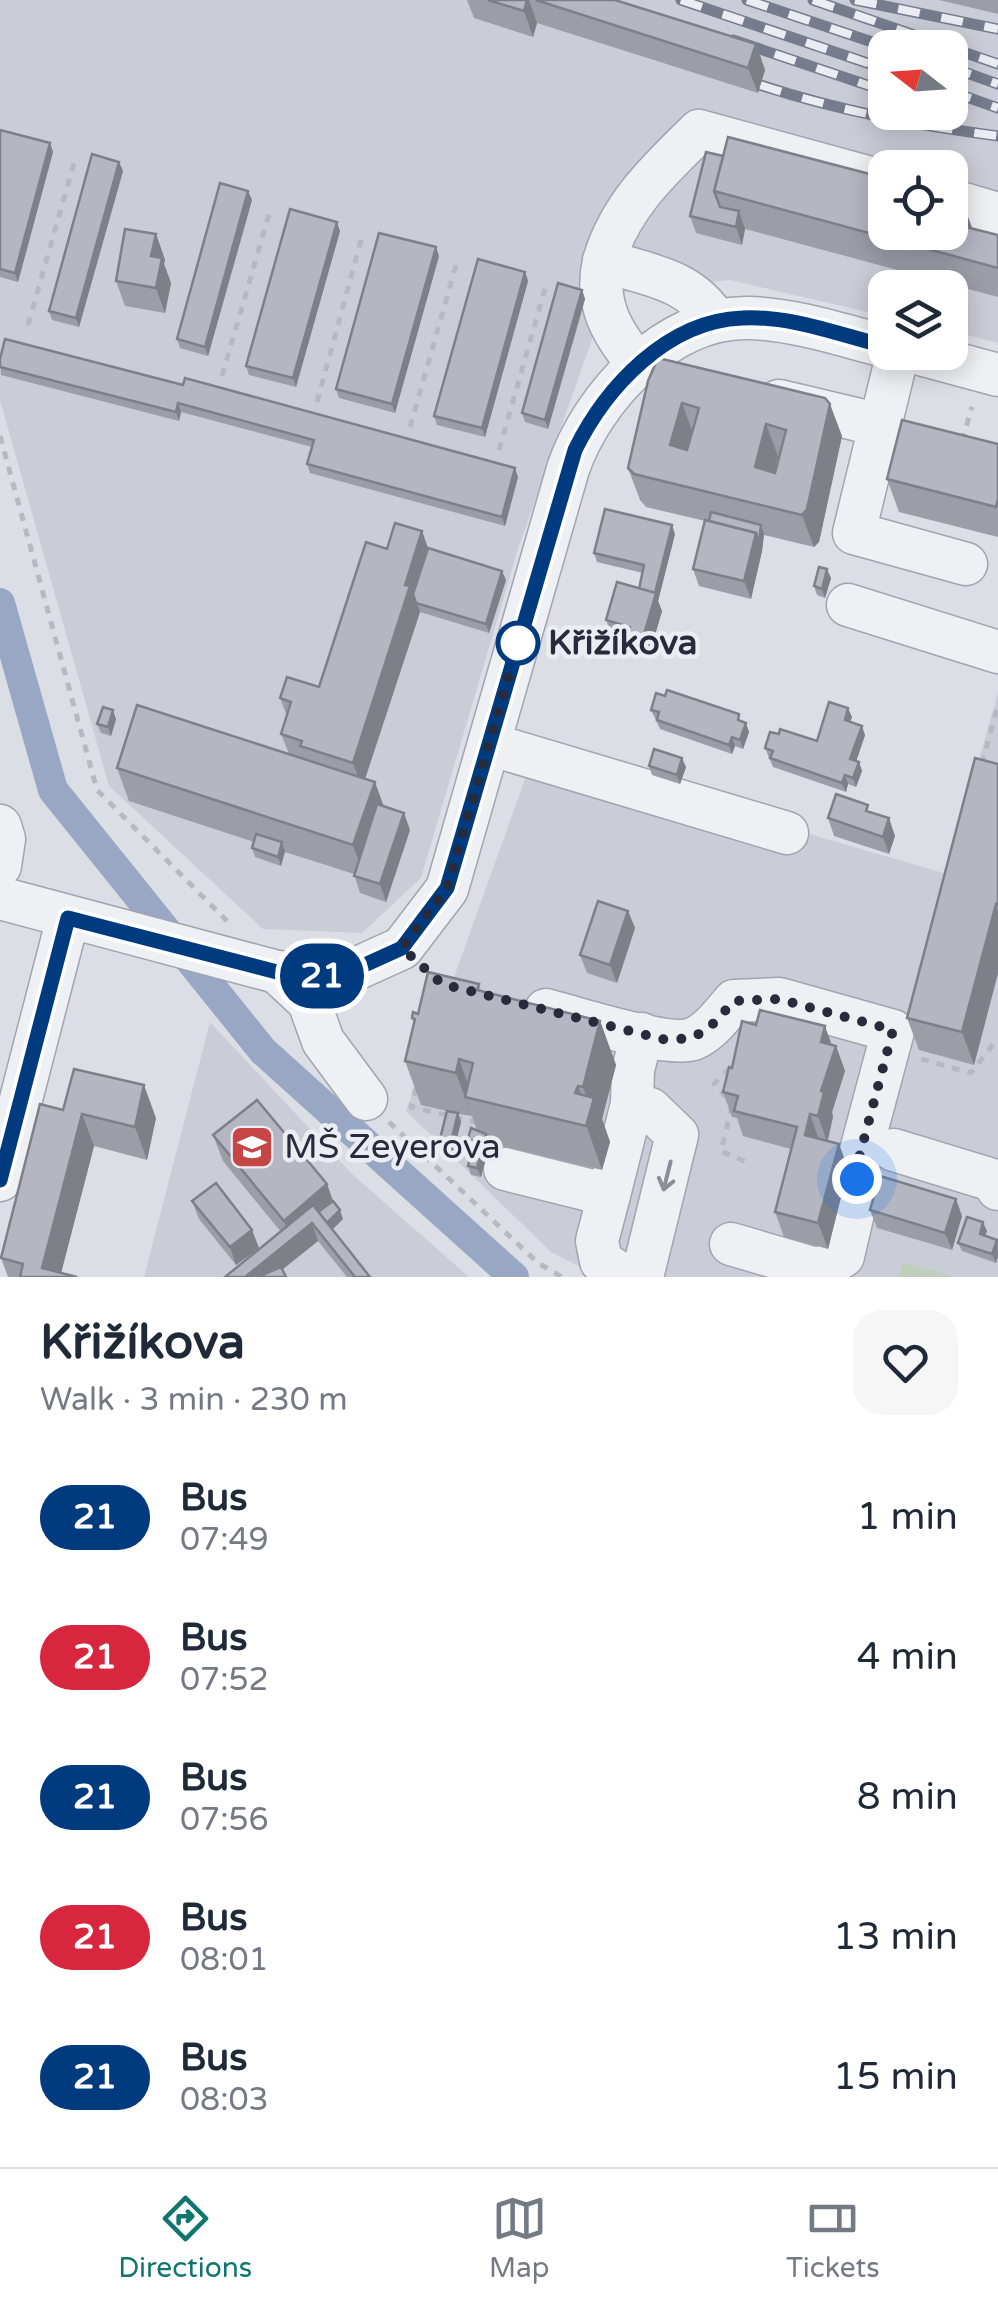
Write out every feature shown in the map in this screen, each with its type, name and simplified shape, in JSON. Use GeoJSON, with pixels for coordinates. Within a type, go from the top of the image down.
{"type":"FeatureCollection","features":[{"type":"Feature","properties":{"kind":"street"},"geometry":{"type":"LineString","coordinates":[[639,365],[616,338],[604,310],[600,279],[604,261],[627,206],[700,131],[868,177]]}},
{"type":"Feature","properties":{"kind":"street"},"geometry":{"type":"LineString","coordinates":[[968,205],[998,214]]}},
{"type":"Feature","properties":{"kind":"street"},"geometry":{"type":"LineString","coordinates":[[604,261],[686,288],[705,302],[716,321]]}},
{"type":"Feature","properties":{"kind":"street"},"geometry":{"type":"LineString","coordinates":[[277,972],[338,977],[416,961],[447,888],[575,450],[588,422],[609,393],[639,365],[688,332],[716,321],[775,320],[868,342]]}},
{"type":"Feature","properties":{"kind":"street"},"geometry":{"type":"LineString","coordinates":[[894,370],[854,533],[966,564]]}},
{"type":"Feature","properties":{"kind":"street"},"geometry":{"type":"LineString","coordinates":[[946,370],[985,391]]}},
{"type":"Feature","properties":{"kind":"street"},"geometry":{"type":"LineString","coordinates":[[738,392],[880,425]]}},
{"type":"Feature","properties":{"kind":"street"},"geometry":{"type":"LineString","coordinates":[[848,604],[998,652]]}},
{"type":"Feature","properties":{"kind":"street"},"geometry":{"type":"LineString","coordinates":[[490,744],[787,833]]}},
{"type":"Feature","properties":{"kind":"street"},"geometry":{"type":"LineString","coordinates":[[0,826],[4,840],[0,866]]}},
{"type":"Feature","properties":{"kind":"street"},"geometry":{"type":"LineString","coordinates":[[0,898],[127,934],[228,944],[277,972],[308,1002],[324,1040],[366,1099]]}},
{"type":"Feature","properties":{"kind":"street"},"geometry":{"type":"LineString","coordinates":[[0,1180],[16,1051],[68,918]]}},
{"type":"Feature","properties":{"kind":"street"},"geometry":{"type":"LineString","coordinates":[[501,999],[666,1040],[692,1040],[734,1001],[779,999],[893,1030],[859,1158],[856,1200],[843,1256],[819,1270],[732,1244]]}},
{"type":"Feature","properties":{"kind":"street"},"geometry":{"type":"LineString","coordinates":[[624,1277],[601,1261],[597,1241],[632,1104],[633,1070],[642,1034]]}},
{"type":"Feature","properties":{"kind":"street"},"geometry":{"type":"LineString","coordinates":[[632,1104],[650,1109],[677,1135],[642,1277]]}},
{"type":"Feature","properties":{"kind":"street"},"geometry":{"type":"LineString","coordinates":[[894,1150],[992,1180],[998,1189]]}},
{"type":"Feature","properties":{"kind":"street"},"geometry":{"type":"LineString","coordinates":[[505,1169],[608,1195]]}},
{"type":"Feature","properties":{"kind":"path"},"geometry":{"type":"LineString","coordinates":[[28,324],[76,156]]}},
{"type":"Feature","properties":{"kind":"path"},"geometry":{"type":"LineString","coordinates":[[222,376],[270,212]]}},
{"type":"Feature","properties":{"kind":"path"},"geometry":{"type":"LineString","coordinates":[[317,402],[363,233]]}},
{"type":"Feature","properties":{"kind":"path"},"geometry":{"type":"LineString","coordinates":[[410,426],[457,262]]}},
{"type":"Feature","properties":{"kind":"path"},"geometry":{"type":"LineString","coordinates":[[499,450],[545,289]]}},
{"type":"Feature","properties":{"kind":"path"},"geometry":{"type":"LineString","coordinates":[[961,445],[985,391]]}},
{"type":"Feature","properties":{"kind":"path"},"geometry":{"type":"LineString","coordinates":[[0,436],[97,790],[228,944]]}},
{"type":"Feature","properties":{"kind":"path"},"geometry":{"type":"LineString","coordinates":[[978,781],[998,705]]}},
{"type":"Feature","properties":{"kind":"path"},"geometry":{"type":"LineString","coordinates":[[912,1056],[972,1073],[998,1038]]}},
{"type":"Feature","properties":{"kind":"path"},"geometry":{"type":"LineString","coordinates":[[736,1062],[714,1084],[732,1104],[720,1151],[751,1164]]}},
{"type":"Feature","properties":{"kind":"path"},"geometry":{"type":"LineString","coordinates":[[728,1070],[737,1081]]}},
{"type":"Feature","properties":{"kind":"path"},"geometry":{"type":"LineString","coordinates":[[419,1076],[412,1107],[476,1122]]}},
{"type":"Feature","properties":{"kind":"path"},"geometry":{"type":"LineString","coordinates":[[366,1099],[538,1263],[562,1277]]}},
{"type":"Feature","properties":{"kind":"shaded area"},"geometry":{"type":"Polygon","coordinates":[[[0,0],[998,0],[998,343],[968,336],[968,270],[868,270],[868,312],[730,280],[608,294],[518,549],[421,878],[362,933],[263,929],[109,786],[0,400],[0,0]]]}},
{"type":"Feature","properties":{"kind":"shaded area"},"geometry":{"type":"Polygon","coordinates":[[[998,692],[998,1277],[600,1277],[551,1252],[406,1111],[534,754],[947,874],[998,692]]]}},
{"type":"Feature","properties":{"kind":"shaded area","name":"MŠ Zeyerova"},"geometry":{"type":"Polygon","coordinates":[[[210,1022],[352,1174],[469,1277],[144,1277],[210,1022]]]}},
{"type":"Feature","properties":{"kind":"green space"},"geometry":{"type":"Polygon","coordinates":[[[903,1262],[956,1277],[899,1277],[903,1262]]]}},
{"type":"Feature","properties":{"kind":"building"},"geometry":{"type":"Polygon","coordinates":[[[488,0],[527,0],[524,11],[488,0]]]}},
{"type":"Feature","properties":{"kind":"building"},"geometry":{"type":"Polygon","coordinates":[[[536,0],[615,0],[756,44],[748,68],[536,0]]]}},
{"type":"Feature","properties":{"kind":"building"},"geometry":{"type":"Polygon","coordinates":[[[0,130],[50,143],[15,273],[0,269],[0,130]]]}},
{"type":"Feature","properties":{"kind":"building"},"geometry":{"type":"Polygon","coordinates":[[[728,137],[868,174],[868,233],[714,191],[728,137]]]}},
{"type":"Feature","properties":{"kind":"building"},"geometry":{"type":"Polygon","coordinates":[[[706,152],[723,156],[714,191],[720,207],[739,211],[736,227],[690,216],[706,152]]]}},
{"type":"Feature","properties":{"kind":"building"},"geometry":{"type":"Polygon","coordinates":[[[92,154],[119,162],[76,318],[49,311],[92,154]]]}},
{"type":"Feature","properties":{"kind":"building"},"geometry":{"type":"Polygon","coordinates":[[[220,183],[248,191],[205,347],[177,339],[220,183]]]}},
{"type":"Feature","properties":{"kind":"building"},"geometry":{"type":"Polygon","coordinates":[[[290,209],[337,222],[293,378],[246,366],[290,209]]]}},
{"type":"Feature","properties":{"kind":"building"},"geometry":{"type":"Polygon","coordinates":[[[968,228],[998,235],[998,268],[932,250],[968,250],[968,228]]]}},
{"type":"Feature","properties":{"kind":"building"},"geometry":{"type":"Polygon","coordinates":[[[125,229],[156,234],[151,256],[162,258],[156,288],[116,281],[125,229]]]}},
{"type":"Feature","properties":{"kind":"building"},"geometry":{"type":"Polygon","coordinates":[[[379,233],[436,247],[392,404],[336,389],[379,233]]]}},
{"type":"Feature","properties":{"kind":"building"},"geometry":{"type":"Polygon","coordinates":[[[478,259],[525,272],[482,428],[434,416],[478,259]]]}},
{"type":"Feature","properties":{"kind":"building"},"geometry":{"type":"Polygon","coordinates":[[[558,283],[582,290],[545,420],[522,413],[558,283]]]}},
{"type":"Feature","properties":{"kind":"building"},"geometry":{"type":"Polygon","coordinates":[[[5,339],[183,385],[185,378],[515,468],[502,517],[307,464],[314,440],[178,403],[176,412],[0,367],[5,339]]]}},
{"type":"Feature","properties":{"kind":"building"},"geometry":{"type":"Polygon","coordinates":[[[658,358],[825,398],[830,404],[807,509],[802,515],[634,474],[628,468],[648,381],[658,358]],[[682,403],[670,445],[687,450],[699,408],[682,403]],[[766,424],[755,467],[775,473],[786,430],[766,424]]]}},
{"type":"Feature","properties":{"kind":"building"},"geometry":{"type":"Polygon","coordinates":[[[902,420],[998,444],[996,507],[887,479],[902,420]]]}},
{"type":"Feature","properties":{"kind":"building"},"geometry":{"type":"Polygon","coordinates":[[[605,509],[672,525],[655,593],[639,589],[644,565],[594,553],[605,509]]]}},
{"type":"Feature","properties":{"kind":"building"},"geometry":{"type":"Polygon","coordinates":[[[711,512],[761,525],[759,542],[756,533],[709,521],[711,512]]]}},
{"type":"Feature","properties":{"kind":"building"},"geometry":{"type":"Polygon","coordinates":[[[705,520],[756,533],[744,581],[693,569],[705,520]]]}},
{"type":"Feature","properties":{"kind":"building"},"geometry":{"type":"Polygon","coordinates":[[[395,523],[422,531],[405,585],[410,586],[353,763],[300,746],[302,741],[281,734],[291,702],[280,698],[287,677],[319,687],[366,542],[387,549],[395,523]]]}},
{"type":"Feature","properties":{"kind":"building"},"geometry":{"type":"Polygon","coordinates":[[[428,548],[502,571],[486,624],[416,603],[413,594],[428,548]]]}},
{"type":"Feature","properties":{"kind":"building"},"geometry":{"type":"Polygon","coordinates":[[[819,567],[827,569],[822,589],[814,586],[819,567]]]}},
{"type":"Feature","properties":{"kind":"building"},"geometry":{"type":"Polygon","coordinates":[[[617,582],[656,593],[642,641],[627,637],[630,627],[606,620],[617,582]]]}},
{"type":"Feature","properties":{"kind":"building"},"geometry":{"type":"Polygon","coordinates":[[[667,690],[739,714],[738,720],[746,723],[740,740],[732,737],[729,745],[657,720],[659,712],[651,710],[656,693],[665,696],[667,690]]]}},
{"type":"Feature","properties":{"kind":"building"},"geometry":{"type":"Polygon","coordinates":[[[829,702],[848,708],[845,720],[862,726],[850,759],[859,762],[853,778],[845,775],[842,783],[770,758],[773,751],[765,748],[770,732],[779,734],[780,729],[817,741],[829,702]]]}},
{"type":"Feature","properties":{"kind":"building"},"geometry":{"type":"Polygon","coordinates":[[[137,705],[375,782],[353,845],[117,768],[137,705]]]}},
{"type":"Feature","properties":{"kind":"building"},"geometry":{"type":"Polygon","coordinates":[[[103,707],[113,710],[108,727],[97,724],[103,707]]]}},
{"type":"Feature","properties":{"kind":"building"},"geometry":{"type":"Polygon","coordinates":[[[654,749],[682,758],[677,775],[649,766],[654,749]]]}},
{"type":"Feature","properties":{"kind":"building"},"geometry":{"type":"Polygon","coordinates":[[[975,758],[998,764],[998,905],[962,1032],[907,1018],[975,758]]]}},
{"type":"Feature","properties":{"kind":"building"},"geometry":{"type":"Polygon","coordinates":[[[836,794],[868,805],[866,811],[889,818],[883,837],[828,818],[836,794]]]}},
{"type":"Feature","properties":{"kind":"building"},"geometry":{"type":"Polygon","coordinates":[[[377,804],[404,813],[380,884],[354,876],[377,804]]]}},
{"type":"Feature","properties":{"kind":"building"},"geometry":{"type":"Polygon","coordinates":[[[256,834],[282,842],[278,857],[252,848],[256,834]]]}},
{"type":"Feature","properties":{"kind":"building"},"geometry":{"type":"Polygon","coordinates":[[[598,901],[628,911],[610,965],[580,955],[598,901]]]}},
{"type":"Feature","properties":{"kind":"building"},"geometry":{"type":"Polygon","coordinates":[[[428,972],[479,984],[477,990],[600,1021],[583,1087],[578,1086],[575,1093],[594,1098],[586,1126],[465,1097],[473,1063],[459,1059],[456,1073],[405,1061],[415,1019],[413,1012],[418,1014],[428,972]]]}},
{"type":"Feature","properties":{"kind":"building"},"geometry":{"type":"Polygon","coordinates":[[[760,1010],[825,1026],[821,1042],[836,1046],[821,1091],[824,1092],[818,1116],[810,1114],[805,1135],[839,1144],[818,1223],[775,1212],[797,1127],[734,1111],[738,1096],[723,1092],[742,1021],[756,1025],[760,1010]]]}},
{"type":"Feature","properties":{"kind":"building"},"geometry":{"type":"Polygon","coordinates":[[[74,1069],[144,1085],[135,1127],[82,1114],[42,1268],[77,1277],[20,1277],[23,1264],[1,1258],[40,1104],[63,1110],[74,1069]]]}},
{"type":"Feature","properties":{"kind":"building"},"geometry":{"type":"Polygon","coordinates":[[[257,1100],[327,1184],[284,1221],[213,1135],[257,1100]]]}},
{"type":"Feature","properties":{"kind":"building"},"geometry":{"type":"Polygon","coordinates":[[[447,1111],[458,1113],[449,1149],[438,1147],[447,1111]]]}},
{"type":"Feature","properties":{"kind":"building"},"geometry":{"type":"Polygon","coordinates":[[[471,1128],[486,1134],[477,1168],[468,1166],[474,1141],[468,1139],[471,1128]]]}},
{"type":"Feature","properties":{"kind":"building"},"geometry":{"type":"Polygon","coordinates":[[[880,1176],[956,1199],[945,1233],[870,1210],[880,1176]]]}},
{"type":"Feature","properties":{"kind":"building"},"geometry":{"type":"Polygon","coordinates":[[[216,1183],[252,1230],[230,1247],[192,1201],[216,1183]]]}},
{"type":"Feature","properties":{"kind":"building"},"geometry":{"type":"Polygon","coordinates":[[[333,1201],[340,1210],[327,1223],[318,1212],[333,1201]]]}},
{"type":"Feature","properties":{"kind":"building"},"geometry":{"type":"Polygon","coordinates":[[[313,1205],[370,1277],[355,1277],[312,1223],[245,1277],[225,1277],[313,1205]]]}},
{"type":"Feature","properties":{"kind":"building"},"geometry":{"type":"Polygon","coordinates":[[[967,1217],[983,1222],[980,1234],[997,1240],[992,1254],[958,1243],[967,1217]]]}},
{"type":"Feature","properties":{"kind":"building"},"geometry":{"type":"Polygon","coordinates":[[[281,1267],[286,1277],[258,1277],[281,1267]]]}},
{"type":"Feature","properties":{"kind":"waterway"},"geometry":{"type":"LineString","coordinates":[[0,603],[53,790],[263,1051],[514,1277]]}},
{"type":"Feature","properties":{"kind":"railway"},"geometry":{"type":"LineString","coordinates":[[681,0],[868,63]]}},
{"type":"Feature","properties":{"kind":"railway"},"geometry":{"type":"LineString","coordinates":[[747,0],[868,41]]}},
{"type":"Feature","properties":{"kind":"railway"},"geometry":{"type":"LineString","coordinates":[[813,0],[998,64]]}},
{"type":"Feature","properties":{"kind":"railway"},"geometry":{"type":"LineString","coordinates":[[855,0],[998,29]]}},
{"type":"Feature","properties":{"kind":"railway"},"geometry":{"type":"LineString","coordinates":[[733,40],[868,85]]}},
{"type":"Feature","properties":{"kind":"railway"},"geometry":{"type":"LineString","coordinates":[[968,73],[998,84]]}},
{"type":"Feature","properties":{"kind":"railway"},"geometry":{"type":"LineString","coordinates":[[760,85],[878,116],[998,136]]}},
{"type":"Feature","properties":{"kind":"railway"},"geometry":{"type":"LineString","coordinates":[[968,97],[998,108]]}},
{"type":"Feature","properties":{"kind":"bus line","name":"21"},"geometry":{"type":"LineString","coordinates":[[0,1180],[68,918],[277,972],[338,977],[402,948],[447,888],[575,450],[588,422],[609,393],[663,348],[716,321],[775,320],[868,342]]}},
{"type":"Feature","properties":{"kind":"place","name":"Křižíkova"},"geometry":{"type":"Point","coordinates":[518,643]}},
{"type":"Feature","properties":{"kind":"place","name":"MŠ Zeyerova"},"geometry":{"type":"Point","coordinates":[252,1147]}},
{"type":"Feature","properties":{"kind":"route"},"geometry":{"type":"LineString","coordinates":[[518,643],[447,888],[402,948],[442,984],[666,1040],[692,1040],[734,1001],[779,999],[893,1030],[857,1179]]}}]}
